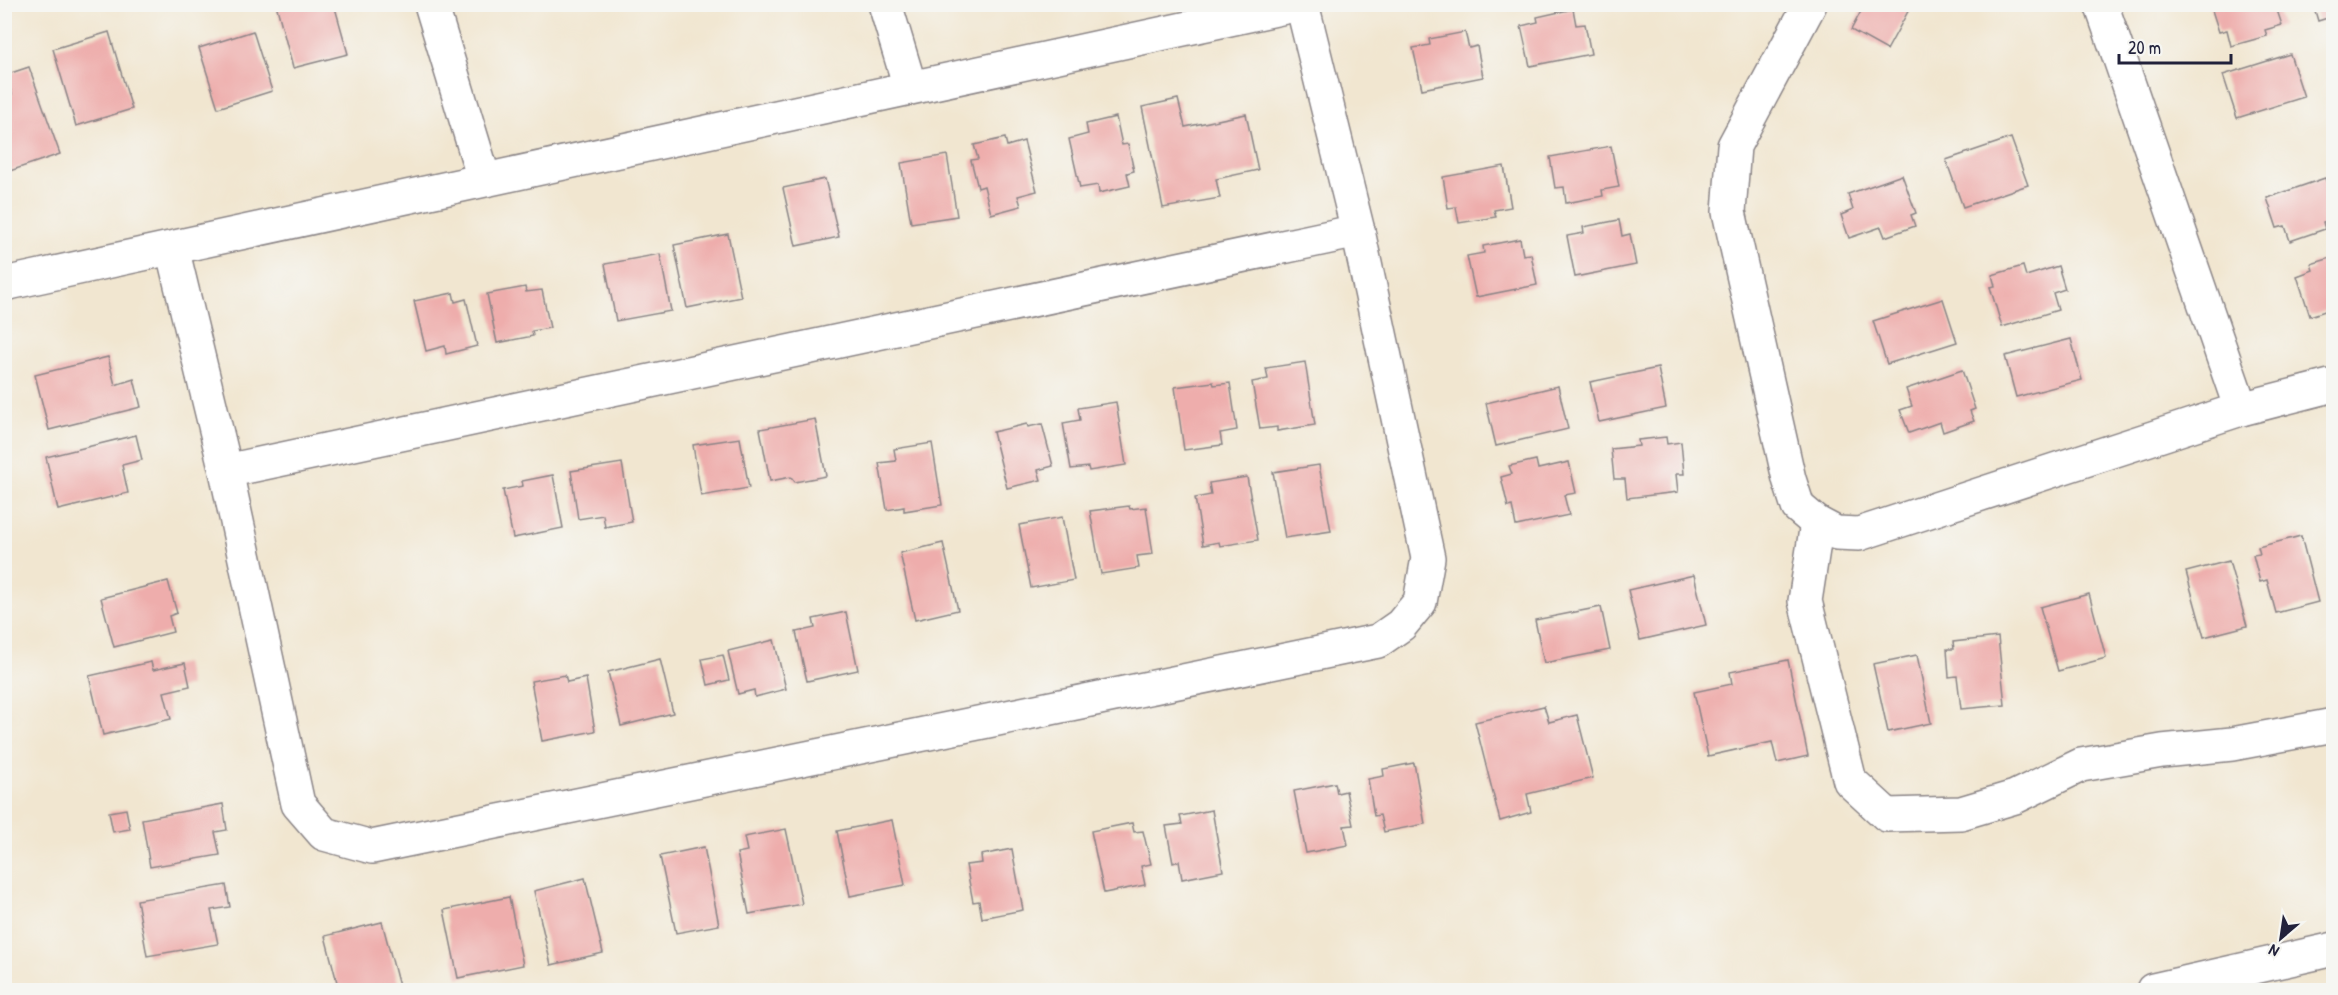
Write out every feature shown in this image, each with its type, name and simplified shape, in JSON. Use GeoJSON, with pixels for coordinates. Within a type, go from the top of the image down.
{"type":"FeatureCollection","features":[{"type":"Feature","properties":{"kind":"street"},"geometry":{"type":"LineString","coordinates":[[431,4],[484,179]]}},
{"type":"Feature","properties":{"kind":"street"},"geometry":{"type":"LineString","coordinates":[[885,4],[910,87]]}},
{"type":"Feature","properties":{"kind":"street"},"geometry":{"type":"LineString","coordinates":[[4,284],[1301,4],[1358,231],[1428,558],[1420,602],[1401,625],[1378,641],[372,847],[324,834],[298,804],[226,471],[172,248]]}},
{"type":"Feature","properties":{"kind":"street"},"geometry":{"type":"LineString","coordinates":[[1810,4],[1734,146],[1729,212],[1789,479],[1798,507],[1817,524],[1836,532],[1859,534],[2241,409],[2334,385]]}},
{"type":"Feature","properties":{"kind":"street"},"geometry":{"type":"LineString","coordinates":[[2101,4],[2241,409]]}},
{"type":"Feature","properties":{"kind":"street"},"geometry":{"type":"LineString","coordinates":[[226,471],[1358,231]]}},
{"type":"Feature","properties":{"kind":"street"},"geometry":{"type":"LineString","coordinates":[[1817,524],[1805,601],[1850,781],[1887,815],[1961,813],[2015,797],[2081,765],[2162,751],[2232,744],[2334,725]]}},
{"type":"Feature","properties":{"kind":"street"},"geometry":{"type":"LineString","coordinates":[[2153,990],[2334,949]]}},
{"type":"Feature","properties":{"kind":"building"},"geometry":{"type":"Polygon","coordinates":[[[276,4],[334,4],[348,54],[293,68],[276,4]]]}},
{"type":"Feature","properties":{"kind":"building"},"geometry":{"type":"Polygon","coordinates":[[[1865,4],[1912,4],[1887,50],[1851,30],[1865,4]]]}},
{"type":"Feature","properties":{"kind":"building"},"geometry":{"type":"Polygon","coordinates":[[[2210,4],[2275,4],[2282,25],[2265,30],[2267,36],[2231,46],[2227,30],[2219,32],[2210,4]]]}},
{"type":"Feature","properties":{"kind":"building"},"geometry":{"type":"Polygon","coordinates":[[[2313,4],[2334,4],[2334,16],[2318,21],[2313,4]]]}},
{"type":"Feature","properties":{"kind":"building"},"geometry":{"type":"Polygon","coordinates":[[[1573,9],[1576,25],[1585,24],[1591,54],[1530,66],[1521,26],[1538,22],[1537,17],[1573,9]]]}},
{"type":"Feature","properties":{"kind":"building"},"geometry":{"type":"Polygon","coordinates":[[[253,31],[272,91],[218,108],[199,48],[253,31]]]}},
{"type":"Feature","properties":{"kind":"building"},"geometry":{"type":"Polygon","coordinates":[[[109,32],[132,109],[76,126],[53,49],[109,32]]]}},
{"type":"Feature","properties":{"kind":"building"},"geometry":{"type":"Polygon","coordinates":[[[1465,32],[1469,48],[1477,46],[1483,77],[1422,89],[1413,48],[1430,45],[1429,39],[1465,32]]]}},
{"type":"Feature","properties":{"kind":"building"},"geometry":{"type":"Polygon","coordinates":[[[2290,54],[2304,97],[2237,118],[2223,75],[2290,54]]]}},
{"type":"Feature","properties":{"kind":"building"},"geometry":{"type":"Polygon","coordinates":[[[29,67],[60,154],[4,173],[4,97],[12,94],[5,75],[29,67]]]}},
{"type":"Feature","properties":{"kind":"building"},"geometry":{"type":"Polygon","coordinates":[[[1178,99],[1185,127],[1246,114],[1258,170],[1216,179],[1220,198],[1163,208],[1142,107],[1178,99]]]}},
{"type":"Feature","properties":{"kind":"building"},"geometry":{"type":"Polygon","coordinates":[[[1116,117],[1122,145],[1128,144],[1134,171],[1127,173],[1130,186],[1099,193],[1098,185],[1080,188],[1069,139],[1088,134],[1086,124],[1116,117]]]}},
{"type":"Feature","properties":{"kind":"building"},"geometry":{"type":"Polygon","coordinates":[[[1005,138],[1007,146],[1024,141],[1037,191],[1018,196],[1021,206],[991,214],[984,186],[978,188],[971,160],[978,159],[974,145],[1005,138]]]}},
{"type":"Feature","properties":{"kind":"building"},"geometry":{"type":"Polygon","coordinates":[[[2011,138],[2028,185],[1963,207],[1946,160],[2011,138]]]}},
{"type":"Feature","properties":{"kind":"building"},"geometry":{"type":"Polygon","coordinates":[[[1611,146],[1619,187],[1602,190],[1603,196],[1566,203],[1564,187],[1555,188],[1550,157],[1611,146]]]}},
{"type":"Feature","properties":{"kind":"building"},"geometry":{"type":"Polygon","coordinates":[[[947,155],[957,216],[911,223],[901,163],[947,155]]]}},
{"type":"Feature","properties":{"kind":"building"},"geometry":{"type":"Polygon","coordinates":[[[1504,166],[1511,207],[1494,210],[1496,217],[1459,223],[1456,207],[1448,208],[1443,177],[1504,166]]]}},
{"type":"Feature","properties":{"kind":"building"},"geometry":{"type":"Polygon","coordinates":[[[1902,175],[1916,213],[1911,215],[1915,226],[1885,237],[1881,227],[1849,238],[1841,215],[1853,210],[1848,194],[1902,175]]]}},
{"type":"Feature","properties":{"kind":"building"},"geometry":{"type":"Polygon","coordinates":[[[2325,178],[2334,200],[2334,219],[2323,222],[2325,229],[2290,241],[2285,226],[2277,228],[2267,198],[2325,178]]]}},
{"type":"Feature","properties":{"kind":"building"},"geometry":{"type":"Polygon","coordinates":[[[825,179],[839,237],[796,246],[783,188],[825,179]]]}},
{"type":"Feature","properties":{"kind":"building"},"geometry":{"type":"Polygon","coordinates":[[[1619,220],[1622,236],[1630,234],[1636,265],[1575,277],[1567,236],[1584,233],[1583,227],[1619,220]]]}},
{"type":"Feature","properties":{"kind":"building"},"geometry":{"type":"Polygon","coordinates":[[[728,234],[741,297],[687,308],[674,245],[728,234]]]}},
{"type":"Feature","properties":{"kind":"building"},"geometry":{"type":"Polygon","coordinates":[[[1520,239],[1523,255],[1531,254],[1537,285],[1476,297],[1467,256],[1484,253],[1483,246],[1520,239]]]}},
{"type":"Feature","properties":{"kind":"building"},"geometry":{"type":"Polygon","coordinates":[[[660,254],[671,311],[616,321],[605,264],[660,254]]]}},
{"type":"Feature","properties":{"kind":"building"},"geometry":{"type":"Polygon","coordinates":[[[2334,257],[2334,308],[2310,316],[2297,276],[2313,270],[2311,264],[2334,257]]]}},
{"type":"Feature","properties":{"kind":"building"},"geometry":{"type":"Polygon","coordinates":[[[2023,266],[2026,276],[2058,266],[2065,289],[2053,293],[2058,310],[2002,327],[1990,287],[1995,286],[1992,275],[2023,266]]]}},
{"type":"Feature","properties":{"kind":"building"},"geometry":{"type":"Polygon","coordinates":[[[525,287],[526,292],[542,290],[550,328],[532,331],[533,336],[497,343],[487,294],[525,287]]]}},
{"type":"Feature","properties":{"kind":"building"},"geometry":{"type":"Polygon","coordinates":[[[453,293],[455,302],[466,299],[477,346],[446,354],[445,346],[426,351],[414,301],[453,293]]]}},
{"type":"Feature","properties":{"kind":"building"},"geometry":{"type":"Polygon","coordinates":[[[1943,299],[1957,342],[1887,364],[1873,321],[1943,299]]]}},
{"type":"Feature","properties":{"kind":"building"},"geometry":{"type":"Polygon","coordinates":[[[2071,339],[2082,380],[2016,397],[2005,356],[2071,339]]]}},
{"type":"Feature","properties":{"kind":"building"},"geometry":{"type":"Polygon","coordinates":[[[108,357],[115,385],[134,379],[141,407],[49,430],[35,375],[108,357]]]}},
{"type":"Feature","properties":{"kind":"building"},"geometry":{"type":"Polygon","coordinates":[[[1305,362],[1315,425],[1277,431],[1277,427],[1260,429],[1252,382],[1268,379],[1266,368],[1305,362]]]}},
{"type":"Feature","properties":{"kind":"building"},"geometry":{"type":"Polygon","coordinates":[[[1658,368],[1666,408],[1599,422],[1590,382],[1658,368]]]}},
{"type":"Feature","properties":{"kind":"building"},"geometry":{"type":"Polygon","coordinates":[[[1962,370],[1975,409],[1970,411],[1974,421],[1943,432],[1940,422],[1909,433],[1900,410],[1912,406],[1906,389],[1962,370]]]}},
{"type":"Feature","properties":{"kind":"building"},"geometry":{"type":"Polygon","coordinates":[[[1213,382],[1214,385],[1230,383],[1237,430],[1220,433],[1222,445],[1184,450],[1175,387],[1213,382]]]}},
{"type":"Feature","properties":{"kind":"building"},"geometry":{"type":"Polygon","coordinates":[[[1558,386],[1568,429],[1496,446],[1486,403],[1558,386]]]}},
{"type":"Feature","properties":{"kind":"building"},"geometry":{"type":"Polygon","coordinates":[[[1116,402],[1126,465],[1089,471],[1088,467],[1071,469],[1063,423],[1080,420],[1078,408],[1116,402]]]}},
{"type":"Feature","properties":{"kind":"building"},"geometry":{"type":"Polygon","coordinates":[[[815,419],[826,476],[795,482],[791,477],[770,481],[760,429],[815,419]]]}},
{"type":"Feature","properties":{"kind":"building"},"geometry":{"type":"Polygon","coordinates":[[[1027,424],[1028,427],[1042,424],[1053,466],[1038,470],[1041,480],[1007,488],[993,432],[1027,424]]]}},
{"type":"Feature","properties":{"kind":"building"},"geometry":{"type":"Polygon","coordinates":[[[136,435],[142,460],[122,465],[128,493],[58,510],[46,457],[136,435]]]}},
{"type":"Feature","properties":{"kind":"building"},"geometry":{"type":"Polygon","coordinates":[[[1666,437],[1667,444],[1681,442],[1684,474],[1676,474],[1678,492],[1627,498],[1625,479],[1614,479],[1611,449],[1639,446],[1638,440],[1666,437]]]}},
{"type":"Feature","properties":{"kind":"building"},"geometry":{"type":"Polygon","coordinates":[[[740,438],[749,488],[701,496],[693,445],[740,438]]]}},
{"type":"Feature","properties":{"kind":"building"},"geometry":{"type":"Polygon","coordinates":[[[932,443],[942,505],[904,511],[904,507],[887,510],[879,463],[896,461],[894,449],[932,443]]]}},
{"type":"Feature","properties":{"kind":"building"},"geometry":{"type":"Polygon","coordinates":[[[1536,460],[1538,469],[1569,462],[1576,493],[1564,495],[1569,515],[1516,526],[1512,506],[1508,507],[1501,477],[1512,474],[1509,466],[1536,460]]]}},
{"type":"Feature","properties":{"kind":"building"},"geometry":{"type":"Polygon","coordinates":[[[622,463],[632,522],[605,527],[603,515],[578,519],[571,471],[622,463]]]}},
{"type":"Feature","properties":{"kind":"building"},"geometry":{"type":"Polygon","coordinates":[[[1319,465],[1331,531],[1285,538],[1273,472],[1319,465]]]}},
{"type":"Feature","properties":{"kind":"building"},"geometry":{"type":"Polygon","coordinates":[[[553,475],[563,528],[513,538],[503,490],[523,486],[522,481],[553,475]]]}},
{"type":"Feature","properties":{"kind":"building"},"geometry":{"type":"Polygon","coordinates":[[[1247,477],[1258,540],[1220,546],[1219,542],[1203,545],[1195,498],[1211,495],[1209,483],[1247,477]]]}},
{"type":"Feature","properties":{"kind":"building"},"geometry":{"type":"Polygon","coordinates":[[[1129,506],[1130,509],[1146,507],[1153,554],[1137,556],[1139,568],[1101,574],[1090,511],[1129,506]]]}},
{"type":"Feature","properties":{"kind":"building"},"geometry":{"type":"Polygon","coordinates":[[[1062,517],[1074,580],[1031,588],[1019,525],[1062,517]]]}},
{"type":"Feature","properties":{"kind":"building"},"geometry":{"type":"Polygon","coordinates":[[[2301,536],[2318,602],[2276,613],[2267,580],[2260,582],[2253,555],[2260,554],[2258,547],[2301,536]]]}},
{"type":"Feature","properties":{"kind":"building"},"geometry":{"type":"Polygon","coordinates":[[[943,543],[958,610],[915,620],[900,553],[943,543]]]}},
{"type":"Feature","properties":{"kind":"building"},"geometry":{"type":"Polygon","coordinates":[[[2229,561],[2247,626],[2204,637],[2186,572],[2229,561]]]}},
{"type":"Feature","properties":{"kind":"building"},"geometry":{"type":"Polygon","coordinates":[[[1694,575],[1706,625],[1640,640],[1628,590],[1694,575]]]}},
{"type":"Feature","properties":{"kind":"building"},"geometry":{"type":"Polygon","coordinates":[[[168,581],[177,613],[169,616],[173,632],[114,647],[101,598],[168,581]]]}},
{"type":"Feature","properties":{"kind":"building"},"geometry":{"type":"Polygon","coordinates":[[[2089,594],[2106,658],[2058,671],[2040,607],[2089,594]]]}},
{"type":"Feature","properties":{"kind":"building"},"geometry":{"type":"Polygon","coordinates":[[[1601,607],[1610,650],[1544,663],[1535,620],[1601,607]]]}},
{"type":"Feature","properties":{"kind":"building"},"geometry":{"type":"Polygon","coordinates":[[[846,612],[858,670],[807,681],[796,632],[815,628],[813,619],[846,612]]]}},
{"type":"Feature","properties":{"kind":"building"},"geometry":{"type":"Polygon","coordinates":[[[1998,637],[2005,705],[1961,709],[1957,676],[1949,677],[1947,649],[1954,649],[1953,642],[1998,637]]]}},
{"type":"Feature","properties":{"kind":"building"},"geometry":{"type":"Polygon","coordinates":[[[774,640],[786,689],[755,697],[754,690],[738,694],[728,651],[774,640]]]}},
{"type":"Feature","properties":{"kind":"building"},"geometry":{"type":"Polygon","coordinates":[[[723,655],[729,680],[708,685],[702,659],[723,655]]]}},
{"type":"Feature","properties":{"kind":"building"},"geometry":{"type":"Polygon","coordinates":[[[1917,655],[1931,723],[1888,732],[1873,664],[1917,655]]]}},
{"type":"Feature","properties":{"kind":"building"},"geometry":{"type":"Polygon","coordinates":[[[660,659],[673,713],[621,726],[608,672],[660,659]]]}},
{"type":"Feature","properties":{"kind":"building"},"geometry":{"type":"Polygon","coordinates":[[[1788,660],[1808,756],[1777,763],[1772,742],[1708,756],[1694,692],[1732,684],[1730,672],[1788,660]]]}},
{"type":"Feature","properties":{"kind":"building"},"geometry":{"type":"Polygon","coordinates":[[[151,662],[153,670],[185,663],[190,686],[164,692],[171,719],[103,735],[89,676],[151,662]]]}},
{"type":"Feature","properties":{"kind":"building"},"geometry":{"type":"Polygon","coordinates":[[[565,675],[567,682],[586,678],[595,731],[542,741],[531,681],[565,675]]]}},
{"type":"Feature","properties":{"kind":"building"},"geometry":{"type":"Polygon","coordinates":[[[1544,706],[1549,722],[1577,715],[1593,778],[1527,794],[1531,812],[1500,821],[1475,722],[1544,706]]]}},
{"type":"Feature","properties":{"kind":"building"},"geometry":{"type":"Polygon","coordinates":[[[1414,763],[1425,824],[1384,832],[1380,815],[1374,816],[1368,779],[1384,776],[1383,769],[1414,763]]]}},
{"type":"Feature","properties":{"kind":"building"},"geometry":{"type":"Polygon","coordinates":[[[1335,783],[1337,793],[1346,791],[1353,825],[1344,826],[1348,845],[1306,853],[1294,791],[1335,783]]]}},
{"type":"Feature","properties":{"kind":"building"},"geometry":{"type":"Polygon","coordinates":[[[223,804],[227,830],[215,832],[220,855],[150,867],[142,819],[223,804]]]}},
{"type":"Feature","properties":{"kind":"building"},"geometry":{"type":"Polygon","coordinates":[[[126,809],[130,829],[113,832],[109,812],[126,809]]]}},
{"type":"Feature","properties":{"kind":"building"},"geometry":{"type":"Polygon","coordinates":[[[1212,810],[1223,871],[1182,879],[1179,861],[1173,863],[1166,826],[1182,824],[1180,816],[1212,810]]]}},
{"type":"Feature","properties":{"kind":"building"},"geometry":{"type":"Polygon","coordinates":[[[892,820],[905,885],[850,896],[837,831],[892,820]]]}},
{"type":"Feature","properties":{"kind":"building"},"geometry":{"type":"Polygon","coordinates":[[[1132,823],[1134,832],[1143,831],[1151,864],[1141,866],[1145,885],[1104,893],[1091,831],[1132,823]]]}},
{"type":"Feature","properties":{"kind":"building"},"geometry":{"type":"Polygon","coordinates":[[[786,829],[802,904],[749,914],[737,853],[747,851],[744,837],[786,829]]]}},
{"type":"Feature","properties":{"kind":"building"},"geometry":{"type":"Polygon","coordinates":[[[704,847],[719,925],[676,933],[660,856],[704,847]]]}},
{"type":"Feature","properties":{"kind":"building"},"geometry":{"type":"Polygon","coordinates":[[[1012,849],[1023,910],[982,918],[979,901],[973,902],[966,865],[982,863],[981,855],[1012,849]]]}},
{"type":"Feature","properties":{"kind":"building"},"geometry":{"type":"Polygon","coordinates":[[[585,878],[603,953],[551,965],[534,891],[585,878]]]}},
{"type":"Feature","properties":{"kind":"building"},"geometry":{"type":"Polygon","coordinates":[[[226,885],[230,907],[211,910],[218,944],[147,956],[137,900],[226,885]]]}},
{"type":"Feature","properties":{"kind":"building"},"geometry":{"type":"Polygon","coordinates":[[[509,897],[523,965],[458,978],[444,910],[509,897]]]}},
{"type":"Feature","properties":{"kind":"building"},"geometry":{"type":"Polygon","coordinates":[[[382,922],[400,990],[339,990],[325,936],[382,922]]]}}]}
